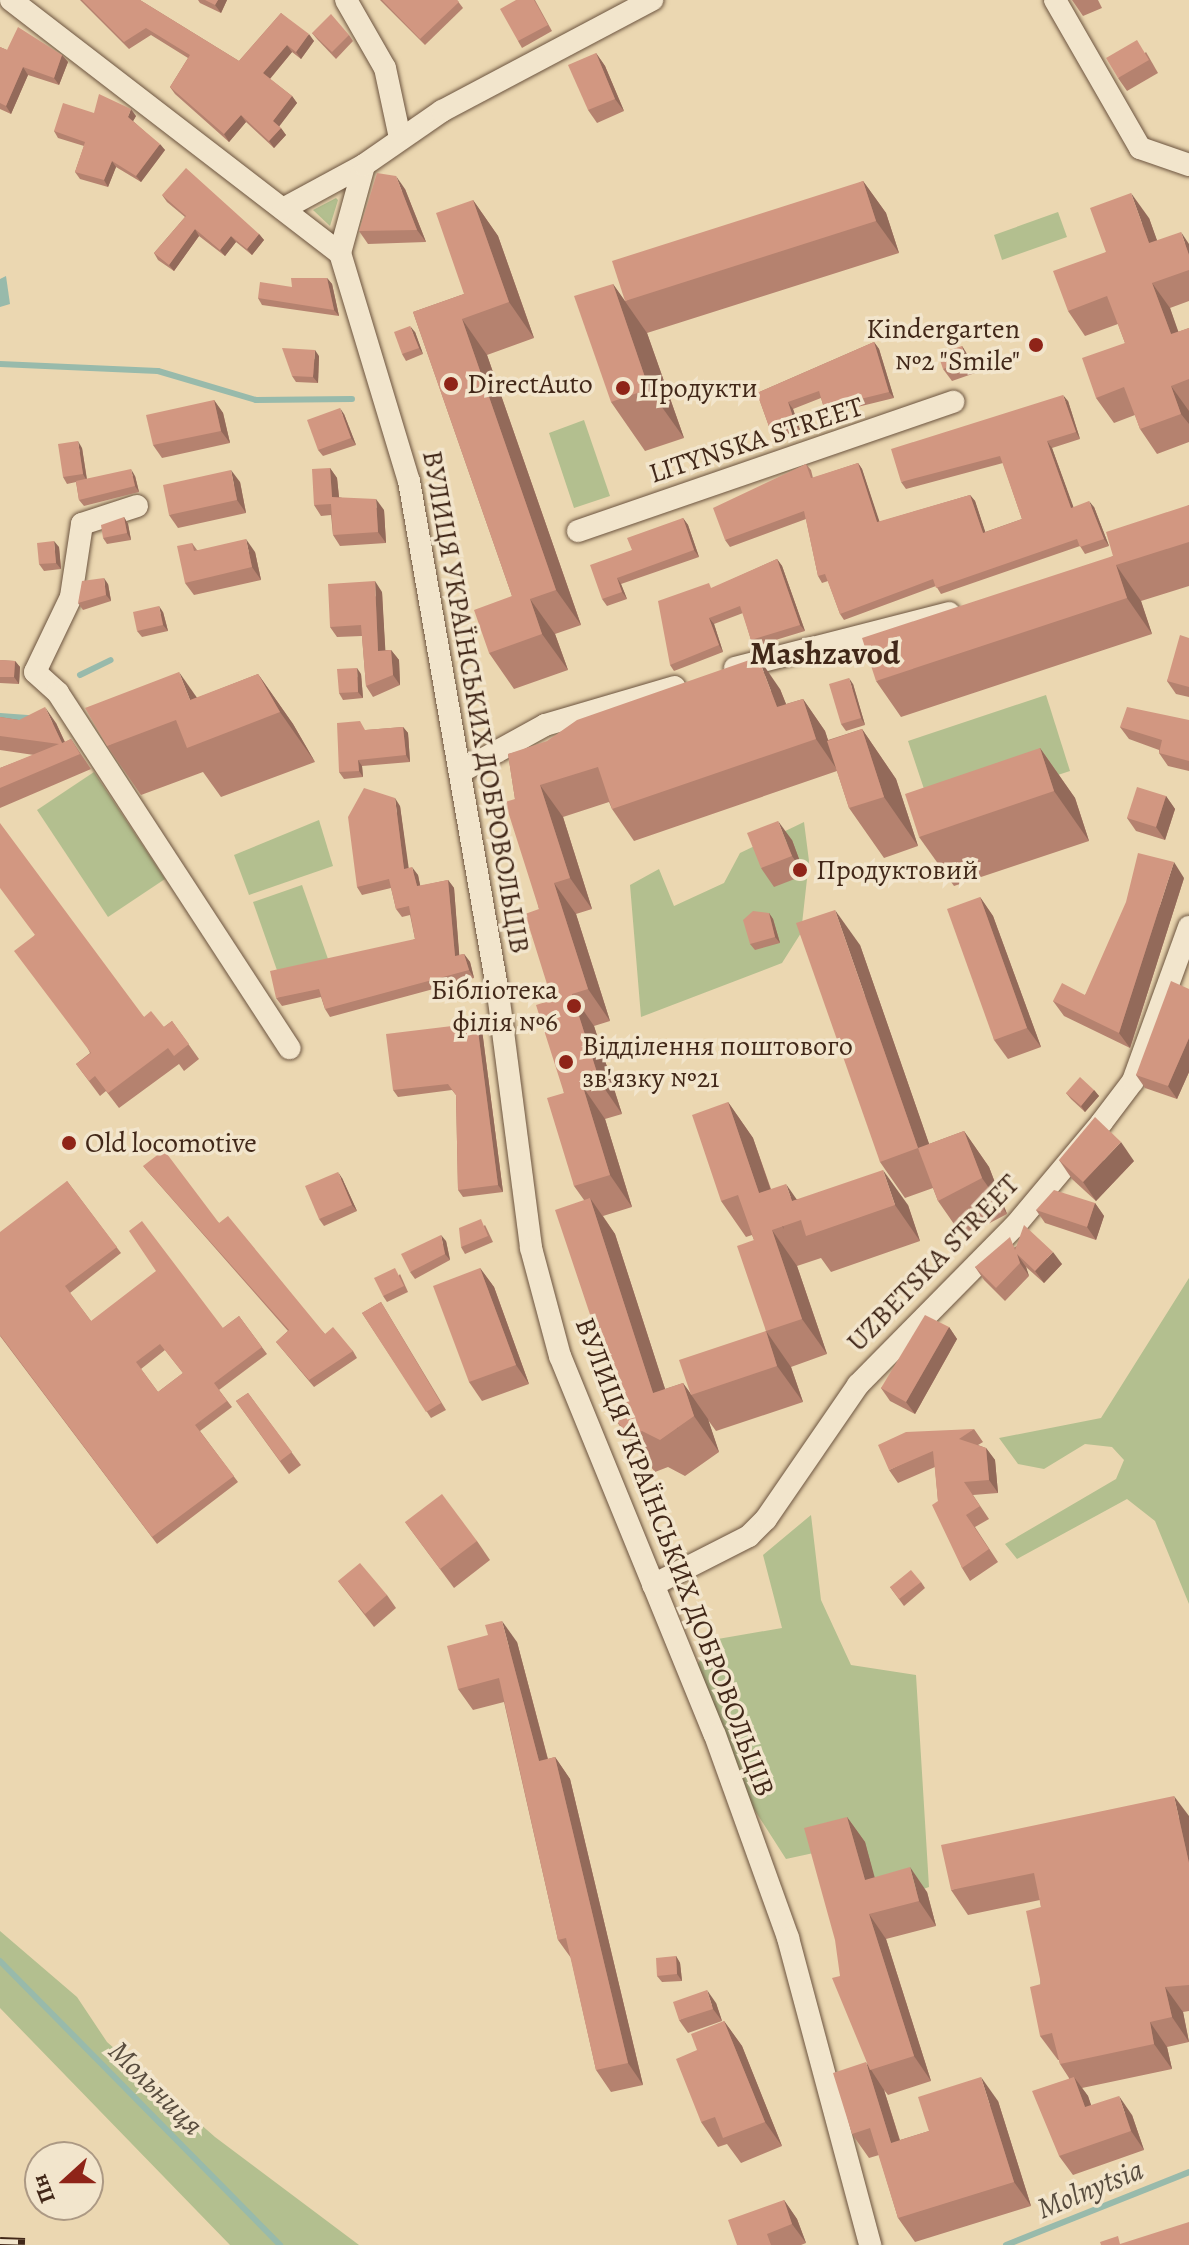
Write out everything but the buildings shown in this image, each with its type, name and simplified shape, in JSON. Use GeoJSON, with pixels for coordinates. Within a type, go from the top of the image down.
{"type":"FeatureCollection","features":[{"type":"Feature","properties":{"kind":"street"},"geometry":{"type":"LineString","coordinates":[[11,0],[340,253],[364,165]]}},
{"type":"Feature","properties":{"kind":"street"},"geometry":{"type":"LineString","coordinates":[[346,0],[385,68],[400,138]]}},
{"type":"Feature","properties":{"kind":"street"},"geometry":{"type":"LineString","coordinates":[[283,209],[364,165],[400,138],[554,47],[652,0]]}},
{"type":"Feature","properties":{"kind":"street"},"geometry":{"type":"LineString","coordinates":[[1055,0],[1140,148],[1189,165]]}},
{"type":"Feature","properties":{"kind":"street","name":"ВУЛИЦЯ УКРАЇНСЬКИХ ДОБРОВОЛЬЦІВ"},"geometry":{"type":"LineString","coordinates":[[340,253],[409,481],[460,772],[531,1248],[560,1356],[653,1585],[788,1938],[870,2245]]}},
{"type":"Feature","properties":{"kind":"street","name":"LITYNSKA STREET"},"geometry":{"type":"LineString","coordinates":[[578,531],[953,402]]}},
{"type":"Feature","properties":{"kind":"street"},"geometry":{"type":"LineString","coordinates":[[137,506],[82,524],[71,597],[35,672],[58,693],[289,1048]]}},
{"type":"Feature","properties":{"kind":"street"},"geometry":{"type":"LineString","coordinates":[[460,772],[545,725],[706,677],[971,607]]}},
{"type":"Feature","properties":{"kind":"street","name":"UZBETSKA STREET"},"geometry":{"type":"LineString","coordinates":[[653,1585],[749,1536],[766,1519],[858,1385],[1014,1227],[1102,1122],[1133,1081],[1189,927]]}},
{"type":"Feature","properties":{"kind":"green space"},"geometry":{"type":"Polygon","coordinates":[[[336,198],[338,200],[330,226],[313,210],[336,198]]]}},
{"type":"Feature","properties":{"kind":"green space"},"geometry":{"type":"Polygon","coordinates":[[[1058,212],[1067,237],[1002,260],[994,235],[1058,212]]]}},
{"type":"Feature","properties":{"kind":"green space"},"geometry":{"type":"Polygon","coordinates":[[[584,420],[610,496],[574,508],[549,433],[584,420]]]}},
{"type":"Feature","properties":{"kind":"green space"},"geometry":{"type":"Polygon","coordinates":[[[1046,695],[1070,771],[933,816],[908,741],[1046,695]]]}},
{"type":"Feature","properties":{"kind":"green space"},"geometry":{"type":"Polygon","coordinates":[[[94,772],[165,879],[108,917],[37,810],[94,772]]]}},
{"type":"Feature","properties":{"kind":"green space"},"geometry":{"type":"Polygon","coordinates":[[[319,820],[333,866],[249,895],[234,855],[319,820]]]}},
{"type":"Feature","properties":{"kind":"green space"},"geometry":{"type":"Polygon","coordinates":[[[804,822],[809,861],[801,933],[782,963],[641,1017],[630,885],[659,869],[674,906],[724,883],[740,853],[804,822]]]}},
{"type":"Feature","properties":{"kind":"green space"},"geometry":{"type":"Polygon","coordinates":[[[302,885],[328,959],[279,976],[253,902],[302,885]]]}},
{"type":"Feature","properties":{"kind":"green space"},"geometry":{"type":"Polygon","coordinates":[[[1189,1278],[1189,1604],[1155,1521],[1127,1499],[1017,1559],[1005,1544],[1116,1479],[1124,1460],[1112,1447],[1085,1444],[1044,1469],[1018,1464],[999,1438],[1101,1418],[1189,1278]]]}},
{"type":"Feature","properties":{"kind":"green space"},"geometry":{"type":"Polygon","coordinates":[[[811,1515],[821,1600],[851,1665],[916,1675],[929,1887],[882,1904],[864,1842],[786,1859],[752,1806],[696,1667],[712,1640],[782,1628],[763,1555],[811,1515]]]}},
{"type":"Feature","properties":{"kind":"green space"},"geometry":{"type":"Polygon","coordinates":[[[0,1931],[77,1997],[107,2042],[215,2137],[359,2245],[230,2245],[0,2008],[0,1931]]]}},
{"type":"Feature","properties":{"kind":"shaded area"},"geometry":{"type":"Polygon","coordinates":[[[6,276],[10,304],[0,307],[0,279],[6,276]]]}},
{"type":"Feature","properties":{"kind":"waterway"},"geometry":{"type":"LineString","coordinates":[[0,364],[158,371],[256,400],[352,399]]}},
{"type":"Feature","properties":{"kind":"waterway"},"geometry":{"type":"LineString","coordinates":[[80,675],[111,660]]}},
{"type":"Feature","properties":{"kind":"waterway"},"geometry":{"type":"LineString","coordinates":[[0,716],[31,718]]}},
{"type":"Feature","properties":{"kind":"waterway","name":"Мольниця"},"geometry":{"type":"LineString","coordinates":[[0,1961],[280,2245]]}},
{"type":"Feature","properties":{"kind":"waterway","name":"Molnytsia"},"geometry":{"type":"LineString","coordinates":[[1006,2245],[1189,2172]]}},
{"type":"Feature","properties":{"kind":"railway"},"geometry":{"type":"LineString","coordinates":[[0,2241],[25,2242]]}},
{"type":"Feature","properties":{"kind":"place","name":"Kindergarten №2 \"Smile\""},"geometry":{"type":"Point","coordinates":[1036,345]}},
{"type":"Feature","properties":{"kind":"place","name":"DirectAuto"},"geometry":{"type":"Point","coordinates":[451,384]}},
{"type":"Feature","properties":{"kind":"place","name":"Продукти"},"geometry":{"type":"Point","coordinates":[623,388]}},
{"type":"Feature","properties":{"kind":"place","name":"Продуктовий"},"geometry":{"type":"Point","coordinates":[800,870]}},
{"type":"Feature","properties":{"kind":"place","name":"Бібліотека філія №6"},"geometry":{"type":"Point","coordinates":[574,1006]}},
{"type":"Feature","properties":{"kind":"place","name":"Відділення поштового зв'язку №21"},"geometry":{"type":"Point","coordinates":[566,1062]}},
{"type":"Feature","properties":{"kind":"place","name":"Old locomotive"},"geometry":{"type":"Point","coordinates":[69,1143]}},
{"type":"Feature","properties":{"kind":"district","name":"Mashzavod"},"geometry":{"type":"Point","coordinates":[825,653]}}]}
